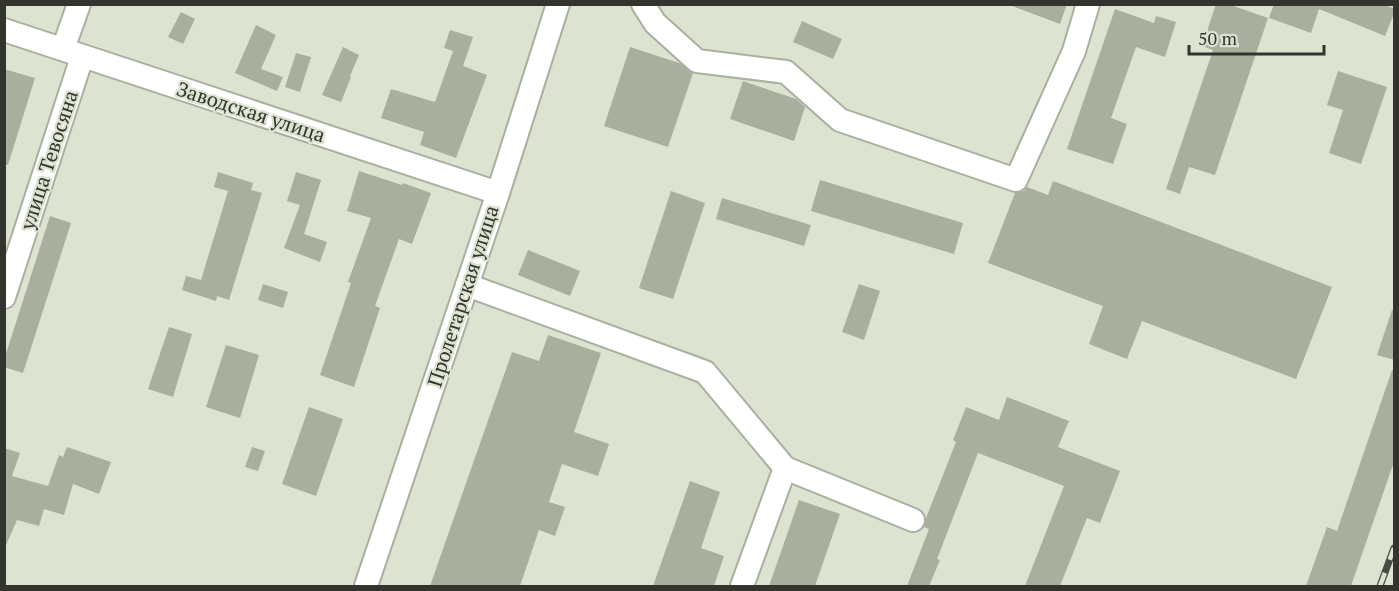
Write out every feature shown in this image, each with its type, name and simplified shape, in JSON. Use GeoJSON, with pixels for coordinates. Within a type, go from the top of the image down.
{"type":"FeatureCollection","features":[{"type":"Feature","properties":{"kind":"street","name":"улица Тевосяна"},"geometry":{"type":"LineString","coordinates":[[4,297],[72,53],[79,4]]}},
{"type":"Feature","properties":{"kind":"street","name":"Пролетарская улица"},"geometry":{"type":"LineString","coordinates":[[366,586],[498,193],[558,4]]}},
{"type":"Feature","properties":{"kind":"street"},"geometry":{"type":"LineString","coordinates":[[643,4],[655,23],[697,61],[786,72],[840,120],[1016,180],[1074,51],[1088,4]]}},
{"type":"Feature","properties":{"kind":"street","name":"Заводская улица"},"geometry":{"type":"LineString","coordinates":[[4,30],[498,193]]}},
{"type":"Feature","properties":{"kind":"street"},"geometry":{"type":"LineString","coordinates":[[467,285],[705,372],[785,468],[913,520]]}},
{"type":"Feature","properties":{"kind":"street"},"geometry":{"type":"LineString","coordinates":[[742,586],[785,468]]}},
{"type":"Feature","properties":{"kind":"building"},"geometry":{"type":"Polygon","coordinates":[[[1012,4],[1067,4],[1060,24],[1012,6],[1012,4]]]}},
{"type":"Feature","properties":{"kind":"building"},"geometry":{"type":"Polygon","coordinates":[[[1216,4],[1228,4],[1268,18],[1215,175],[1189,167],[1180,194],[1166,189],[1213,50],[1202,46],[1216,4]]]}},
{"type":"Feature","properties":{"kind":"building"},"geometry":{"type":"Polygon","coordinates":[[[1274,4],[1383,4],[1395,11],[1385,36],[1319,9],[1311,33],[1269,18],[1274,4]]]}},
{"type":"Feature","properties":{"kind":"building"},"geometry":{"type":"Polygon","coordinates":[[[1115,9],[1154,23],[1156,16],[1176,22],[1165,57],[1136,47],[1111,118],[1127,124],[1113,164],[1067,149],[1115,9]]]}},
{"type":"Feature","properties":{"kind":"building"},"geometry":{"type":"Polygon","coordinates":[[[181,12],[195,19],[183,44],[168,37],[181,12]]]}},
{"type":"Feature","properties":{"kind":"building"},"geometry":{"type":"Polygon","coordinates":[[[802,21],[842,39],[833,59],[793,42],[802,21]]]}},
{"type":"Feature","properties":{"kind":"building"},"geometry":{"type":"Polygon","coordinates":[[[256,25],[276,35],[261,69],[283,77],[277,91],[235,73],[256,25]]]}},
{"type":"Feature","properties":{"kind":"building"},"geometry":{"type":"Polygon","coordinates":[[[450,30],[473,37],[463,66],[487,75],[456,158],[420,145],[424,132],[381,118],[391,89],[435,102],[453,51],[444,48],[450,30]]]}},
{"type":"Feature","properties":{"kind":"building"},"geometry":{"type":"Polygon","coordinates":[[[343,47],[359,55],[341,102],[322,95],[343,47]]]}},
{"type":"Feature","properties":{"kind":"building"},"geometry":{"type":"Polygon","coordinates":[[[630,47],[679,63],[693,73],[668,147],[604,126],[630,47]]]}},
{"type":"Feature","properties":{"kind":"building"},"geometry":{"type":"Polygon","coordinates":[[[296,53],[311,57],[300,92],[285,87],[296,53]]]}},
{"type":"Feature","properties":{"kind":"building"},"geometry":{"type":"Polygon","coordinates":[[[4,69],[35,78],[8,165],[4,164],[4,69]]]}},
{"type":"Feature","properties":{"kind":"building"},"geometry":{"type":"Polygon","coordinates":[[[1338,71],[1387,87],[1361,164],[1329,153],[1343,110],[1327,105],[1338,71]]]}},
{"type":"Feature","properties":{"kind":"building"},"geometry":{"type":"Polygon","coordinates":[[[743,81],[796,99],[805,107],[794,141],[730,119],[743,81]]]}},
{"type":"Feature","properties":{"kind":"building"},"geometry":{"type":"Polygon","coordinates":[[[359,171],[431,193],[412,244],[399,239],[375,306],[380,308],[354,387],[320,375],[351,283],[348,282],[371,218],[347,211],[359,171]]]}},
{"type":"Feature","properties":{"kind":"building"},"geometry":{"type":"Polygon","coordinates":[[[218,172],[253,183],[251,190],[262,193],[229,300],[217,296],[216,301],[182,290],[186,276],[201,280],[228,191],[214,187],[218,172]]]}},
{"type":"Feature","properties":{"kind":"building"},"geometry":{"type":"Polygon","coordinates":[[[296,172],[321,180],[304,234],[327,242],[320,262],[284,248],[300,205],[287,201],[296,172]]]}},
{"type":"Feature","properties":{"kind":"building"},"geometry":{"type":"Polygon","coordinates":[[[820,180],[963,223],[954,254],[811,211],[820,180]]]}},
{"type":"Feature","properties":{"kind":"building"},"geometry":{"type":"Polygon","coordinates":[[[1053,181],[1332,287],[1296,379],[1142,321],[1127,359],[1089,344],[1103,306],[988,263],[1015,193],[1024,191],[1027,187],[1048,195],[1053,181]]]}},
{"type":"Feature","properties":{"kind":"building"},"geometry":{"type":"Polygon","coordinates":[[[671,191],[705,203],[673,299],[639,288],[671,191]]]}},
{"type":"Feature","properties":{"kind":"building"},"geometry":{"type":"Polygon","coordinates":[[[722,198],[811,225],[804,246],[716,219],[722,198]]]}},
{"type":"Feature","properties":{"kind":"building"},"geometry":{"type":"Polygon","coordinates":[[[50,216],[71,223],[23,373],[4,367],[4,360],[50,216]]]}},
{"type":"Feature","properties":{"kind":"building"},"geometry":{"type":"Polygon","coordinates":[[[528,250],[580,271],[570,296],[518,275],[528,250]]]}},
{"type":"Feature","properties":{"kind":"building"},"geometry":{"type":"Polygon","coordinates":[[[263,284],[288,292],[283,308],[258,300],[263,284]]]}},
{"type":"Feature","properties":{"kind":"building"},"geometry":{"type":"Polygon","coordinates":[[[859,284],[880,291],[864,340],[842,332],[859,284]]]}},
{"type":"Feature","properties":{"kind":"building"},"geometry":{"type":"Polygon","coordinates":[[[1392,310],[1395,311],[1395,360],[1377,355],[1392,310]]]}},
{"type":"Feature","properties":{"kind":"building"},"geometry":{"type":"Polygon","coordinates":[[[169,327],[192,334],[173,397],[148,389],[169,327]]]}},
{"type":"Feature","properties":{"kind":"building"},"geometry":{"type":"Polygon","coordinates":[[[548,335],[601,353],[574,432],[609,444],[598,476],[562,464],[549,502],[565,507],[555,536],[539,530],[520,586],[430,586],[512,352],[539,361],[548,335]]]}},
{"type":"Feature","properties":{"kind":"building"},"geometry":{"type":"Polygon","coordinates":[[[226,345],[259,355],[240,418],[206,407],[226,345]]]}},
{"type":"Feature","properties":{"kind":"building"},"geometry":{"type":"Polygon","coordinates":[[[1392,370],[1395,370],[1395,459],[1351,586],[1306,586],[1327,527],[1337,531],[1392,370]]]}},
{"type":"Feature","properties":{"kind":"building"},"geometry":{"type":"Polygon","coordinates":[[[1007,397],[1069,421],[1058,447],[1120,471],[1100,523],[1087,518],[1060,586],[1025,586],[1064,486],[978,453],[937,559],[940,560],[929,586],[907,586],[929,529],[924,527],[926,518],[956,442],[953,440],[966,407],[999,420],[1007,397]]]}},
{"type":"Feature","properties":{"kind":"building"},"geometry":{"type":"Polygon","coordinates":[[[309,407],[343,419],[316,496],[282,484],[309,407]]]}},
{"type":"Feature","properties":{"kind":"building"},"geometry":{"type":"Polygon","coordinates":[[[67,447],[111,462],[99,494],[73,484],[64,515],[44,509],[39,526],[17,520],[4,550],[4,448],[20,453],[12,476],[48,486],[59,455],[63,457],[67,447]]]}},
{"type":"Feature","properties":{"kind":"building"},"geometry":{"type":"Polygon","coordinates":[[[252,447],[265,451],[258,471],[245,467],[252,447]]]}},
{"type":"Feature","properties":{"kind":"building"},"geometry":{"type":"Polygon","coordinates":[[[690,481],[720,492],[701,548],[724,556],[714,586],[653,586],[690,481]]]}},
{"type":"Feature","properties":{"kind":"building"},"geometry":{"type":"Polygon","coordinates":[[[799,500],[840,514],[815,586],[769,586],[799,500]]]}},
{"type":"Feature","properties":{"kind":"railway"},"geometry":{"type":"LineString","coordinates":[[1380,586],[1394,548]]}}]}
